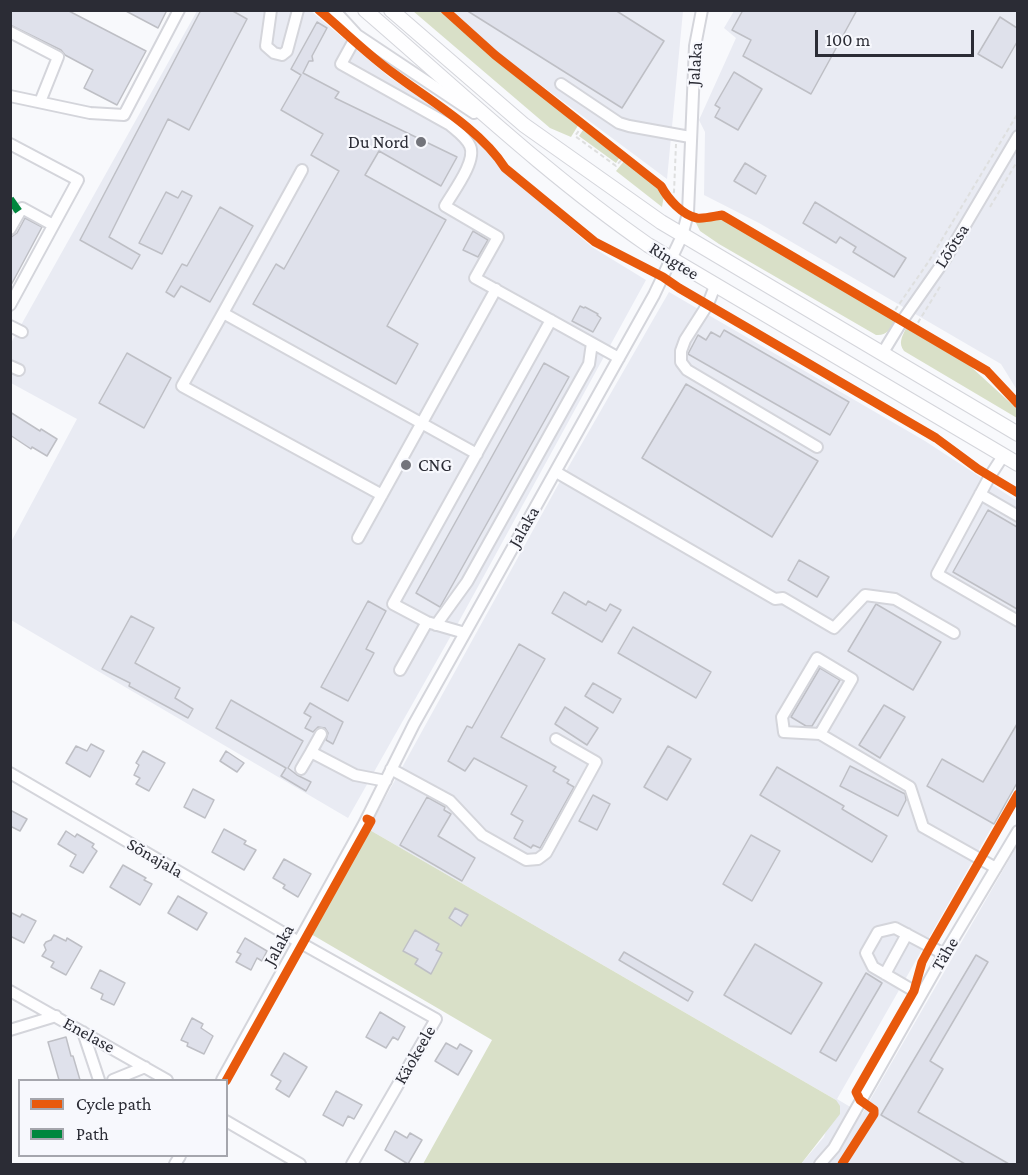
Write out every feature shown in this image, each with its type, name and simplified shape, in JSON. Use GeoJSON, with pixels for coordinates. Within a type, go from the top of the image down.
{"type":"FeatureCollection","features":[{"type":"Feature","properties":{"kind":"main road","name":"Ringtee"},"geometry":{"type":"LineString","coordinates":[[365,10],[516,143],[598,211],[671,261],[1017,464]]}},
{"type":"Feature","properties":{"kind":"main road","name":"Ringtee"},"geometry":{"type":"LineString","coordinates":[[394,12],[524,125],[611,188],[682,236],[1017,434]]}},
{"type":"Feature","properties":{"kind":"street"},"geometry":{"type":"LineString","coordinates":[[10,96],[64,109],[124,115],[178,10]]}},
{"type":"Feature","properties":{"kind":"street"},"geometry":{"type":"LineString","coordinates":[[271,10],[266,46],[274,53],[282,55],[287,51],[298,10]]}},
{"type":"Feature","properties":{"kind":"street"},"geometry":{"type":"LineString","coordinates":[[334,10],[357,35],[440,89],[516,143]]}},
{"type":"Feature","properties":{"kind":"street","name":"Jalaka"},"geometry":{"type":"LineString","coordinates":[[223,1079],[465,633],[671,261],[682,236],[688,213],[695,46],[702,10]]}},
{"type":"Feature","properties":{"kind":"street"},"geometry":{"type":"LineString","coordinates":[[10,32],[58,57],[40,102]]}},
{"type":"Feature","properties":{"kind":"street"},"geometry":{"type":"LineString","coordinates":[[357,35],[341,64],[450,125],[471,147],[471,160],[445,206],[498,237],[475,278],[619,358]]}},
{"type":"Feature","properties":{"kind":"street"},"geometry":{"type":"LineString","coordinates":[[561,84],[619,123],[690,138]]}},
{"type":"Feature","properties":{"kind":"street","name":"Lõõtsa"},"geometry":{"type":"LineString","coordinates":[[882,354],[1013,153],[1017,136]]}},
{"type":"Feature","properties":{"kind":"street"},"geometry":{"type":"LineString","coordinates":[[10,144],[78,180],[10,305]]}},
{"type":"Feature","properties":{"kind":"street"},"geometry":{"type":"LineString","coordinates":[[302,170],[182,386],[381,495]]}},
{"type":"Feature","properties":{"kind":"street"},"geometry":{"type":"LineString","coordinates":[[10,229],[22,208],[53,225]]}},
{"type":"Feature","properties":{"kind":"street"},"geometry":{"type":"LineString","coordinates":[[715,286],[708,304],[685,340],[681,351],[681,362],[687,370],[817,447]]}},
{"type":"Feature","properties":{"kind":"street"},"geometry":{"type":"LineString","coordinates":[[358,538],[496,289]]}},
{"type":"Feature","properties":{"kind":"street"},"geometry":{"type":"LineString","coordinates":[[223,313],[477,454]]}},
{"type":"Feature","properties":{"kind":"street"},"geometry":{"type":"LineString","coordinates":[[465,633],[432,624],[393,604],[551,320]]}},
{"type":"Feature","properties":{"kind":"street"},"geometry":{"type":"LineString","coordinates":[[10,326],[22,332]]}},
{"type":"Feature","properties":{"kind":"street"},"geometry":{"type":"LineString","coordinates":[[400,670],[432,624],[467,582],[589,364],[592,343]]}},
{"type":"Feature","properties":{"kind":"street"},"geometry":{"type":"LineString","coordinates":[[1003,456],[980,494],[938,574],[1017,621]]}},
{"type":"Feature","properties":{"kind":"street"},"geometry":{"type":"LineString","coordinates":[[556,472],[775,600],[783,598],[834,628],[864,595],[895,598],[954,633]]}},
{"type":"Feature","properties":{"kind":"street"},"geometry":{"type":"LineString","coordinates":[[980,494],[1017,516]]}},
{"type":"Feature","properties":{"kind":"street"},"geometry":{"type":"LineString","coordinates":[[820,734],[852,679],[817,658],[782,717],[784,732],[820,734],[910,787],[923,827],[996,868]]}},
{"type":"Feature","properties":{"kind":"street"},"geometry":{"type":"LineString","coordinates":[[301,769],[321,734]]}},
{"type":"Feature","properties":{"kind":"street"},"geometry":{"type":"LineString","coordinates":[[392,770],[450,801],[482,835],[526,860],[538,859],[546,853],[596,762],[556,739]]}},
{"type":"Feature","properties":{"kind":"street"},"geometry":{"type":"LineString","coordinates":[[311,752],[355,775],[386,781]]}},
{"type":"Feature","properties":{"kind":"street","name":"Sõnajala"},"geometry":{"type":"LineString","coordinates":[[10,773],[299,942]]}},
{"type":"Feature","properties":{"kind":"street","name":"Tähe"},"geometry":{"type":"LineString","coordinates":[[820,1164],[834,1148],[1017,831]]}},
{"type":"Feature","properties":{"kind":"street"},"geometry":{"type":"LineString","coordinates":[[921,995],[873,967],[866,953],[878,932],[896,928],[944,954]]}},
{"type":"Feature","properties":{"kind":"street"},"geometry":{"type":"LineString","coordinates":[[885,974],[906,934]]}},
{"type":"Feature","properties":{"kind":"street","name":"Käokeele"},"geometry":{"type":"LineString","coordinates":[[299,942],[436,1019],[352,1164]]}},
{"type":"Feature","properties":{"kind":"street","name":"Enelase"},"geometry":{"type":"LineString","coordinates":[[10,991],[165,1079]]}},
{"type":"Feature","properties":{"kind":"street"},"geometry":{"type":"LineString","coordinates":[[10,1030],[56,1016]]}},
{"type":"Feature","properties":{"kind":"street"},"geometry":{"type":"LineString","coordinates":[[83,1032],[99,1079]]}},
{"type":"Feature","properties":{"kind":"street"},"geometry":{"type":"LineString","coordinates":[[116,1079],[146,1067]]}},
{"type":"Feature","properties":{"kind":"street"},"geometry":{"type":"LineString","coordinates":[[228,1122],[300,1164]]}},
{"type":"Feature","properties":{"kind":"path"},"geometry":{"type":"LineString","coordinates":[[891,315],[928,261],[1017,113]]}},
{"type":"Feature","properties":{"kind":"path"},"geometry":{"type":"LineString","coordinates":[[572,116],[591,131]]}},
{"type":"Feature","properties":{"kind":"path"},"geometry":{"type":"LineString","coordinates":[[583,124],[575,136],[616,166],[624,157]]}},
{"type":"Feature","properties":{"kind":"path"},"geometry":{"type":"LineString","coordinates":[[677,135],[674,192],[666,200],[688,213]]}},
{"type":"Feature","properties":{"kind":"path"},"geometry":{"type":"LineString","coordinates":[[616,150],[633,164]]}},
{"type":"Feature","properties":{"kind":"path"},"geometry":{"type":"LineString","coordinates":[[881,310],[923,334]]}},
{"type":"Feature","properties":{"kind":"shaded area"},"geometry":{"type":"Polygon","coordinates":[[[197,11],[311,11],[389,77],[436,107],[494,157],[502,169],[592,247],[646,280],[457,625],[348,818],[11,620],[11,542],[77,419],[11,383],[11,343],[197,11]]]}},
{"type":"Feature","properties":{"kind":"shaded area"},"geometry":{"type":"Polygon","coordinates":[[[451,11],[683,11],[667,179],[506,59],[451,11]]]}},
{"type":"Feature","properties":{"kind":"shaded area"},"geometry":{"type":"Polygon","coordinates":[[[734,11],[1017,11],[1017,390],[1001,364],[759,223],[704,195],[705,132],[699,120],[736,38],[724,28],[734,11]]]}},
{"type":"Feature","properties":{"kind":"shaded area"},"geometry":{"type":"Polygon","coordinates":[[[669,292],[925,441],[1017,501],[1017,783],[837,1099],[862,1114],[1017,846],[1017,1164],[801,1164],[824,1137],[836,1100],[368,829],[558,485],[669,292]]]}},
{"type":"Feature","properties":{"kind":"green space"},"geometry":{"type":"Polygon","coordinates":[[[413,11],[442,11],[516,76],[579,124],[571,137],[550,128],[413,11]]]}},
{"type":"Feature","properties":{"kind":"green space"},"geometry":{"type":"Polygon","coordinates":[[[583,130],[620,157],[616,163],[579,136],[583,130]]]}},
{"type":"Feature","properties":{"kind":"green space"},"geometry":{"type":"Polygon","coordinates":[[[625,160],[658,187],[664,195],[662,207],[616,171],[625,160]]]}},
{"type":"Feature","properties":{"kind":"green space"},"geometry":{"type":"Polygon","coordinates":[[[722,219],[895,321],[885,333],[876,335],[719,244],[700,231],[695,221],[722,219]]]}},
{"type":"Feature","properties":{"kind":"green space"},"geometry":{"type":"Polygon","coordinates":[[[906,328],[969,365],[1017,409],[1017,418],[904,351],[901,343],[906,328]]]}},
{"type":"Feature","properties":{"kind":"green space"},"geometry":{"type":"Polygon","coordinates":[[[368,829],[836,1100],[840,1106],[840,1114],[801,1164],[423,1164],[492,1040],[311,934],[368,829]]]}},
{"type":"Feature","properties":{"kind":"building"},"geometry":{"type":"Polygon","coordinates":[[[10,10],[67,10],[146,51],[117,105],[84,88],[93,70],[65,55],[61,50],[10,25],[10,10]]]}},
{"type":"Feature","properties":{"kind":"building"},"geometry":{"type":"Polygon","coordinates":[[[124,10],[167,10],[158,28],[124,10]]]}},
{"type":"Feature","properties":{"kind":"building"},"geometry":{"type":"Polygon","coordinates":[[[201,10],[231,10],[247,19],[189,130],[168,119],[109,237],[140,255],[132,269],[80,240],[201,10]]]}},
{"type":"Feature","properties":{"kind":"building"},"geometry":{"type":"Polygon","coordinates":[[[466,10],[615,10],[664,41],[622,108],[466,10]]]}},
{"type":"Feature","properties":{"kind":"building"},"geometry":{"type":"Polygon","coordinates":[[[743,10],[857,10],[811,94],[743,56],[751,40],[732,30],[743,10]]]}},
{"type":"Feature","properties":{"kind":"building"},"geometry":{"type":"Polygon","coordinates":[[[1000,17],[1017,28],[1017,42],[1002,68],[978,54],[1000,17]]]}},
{"type":"Feature","properties":{"kind":"building"},"geometry":{"type":"Polygon","coordinates":[[[317,22],[327,28],[312,56],[313,61],[309,61],[303,73],[339,92],[335,98],[457,157],[441,186],[379,151],[365,175],[446,220],[387,326],[418,344],[396,384],[253,304],[276,264],[284,269],[339,171],[311,155],[323,134],[281,110],[301,75],[291,69],[317,22]]]}},
{"type":"Feature","properties":{"kind":"building"},"geometry":{"type":"Polygon","coordinates":[[[734,72],[762,89],[738,130],[715,117],[720,108],[715,105],[734,72]]]}},
{"type":"Feature","properties":{"kind":"building"},"geometry":{"type":"Polygon","coordinates":[[[745,163],[766,176],[756,194],[734,181],[745,163]]]}},
{"type":"Feature","properties":{"kind":"building"},"geometry":{"type":"Polygon","coordinates":[[[182,191],[192,196],[162,254],[139,243],[166,192],[178,198],[182,191]]]}},
{"type":"Feature","properties":{"kind":"building"},"geometry":{"type":"Polygon","coordinates":[[[815,202],[906,258],[894,277],[853,252],[856,247],[840,237],[836,243],[803,223],[815,202]]]}},
{"type":"Feature","properties":{"kind":"building"},"geometry":{"type":"Polygon","coordinates":[[[220,207],[253,226],[210,302],[181,286],[174,297],[166,292],[182,264],[187,266],[220,207]]]}},
{"type":"Feature","properties":{"kind":"building"},"geometry":{"type":"Polygon","coordinates":[[[25,218],[42,227],[10,287],[10,238],[17,233],[25,218]]]}},
{"type":"Feature","properties":{"kind":"building"},"geometry":{"type":"Polygon","coordinates":[[[473,231],[488,240],[478,257],[463,250],[473,231]]]}},
{"type":"Feature","properties":{"kind":"building"},"geometry":{"type":"Polygon","coordinates":[[[580,306],[598,314],[601,318],[593,332],[572,321],[580,306]]]}},
{"type":"Feature","properties":{"kind":"building"},"geometry":{"type":"Polygon","coordinates":[[[724,330],[849,402],[830,435],[688,354],[698,335],[706,340],[711,332],[720,337],[724,330]]]}},
{"type":"Feature","properties":{"kind":"building"},"geometry":{"type":"Polygon","coordinates":[[[127,353],[171,378],[144,428],[99,403],[127,353]]]}},
{"type":"Feature","properties":{"kind":"building"},"geometry":{"type":"Polygon","coordinates":[[[544,363],[569,377],[440,607],[416,593],[544,363]]]}},
{"type":"Feature","properties":{"kind":"building"},"geometry":{"type":"Polygon","coordinates":[[[686,384],[818,461],[772,537],[642,458],[686,384]]]}},
{"type":"Feature","properties":{"kind":"building"},"geometry":{"type":"Polygon","coordinates":[[[10,412],[57,439],[47,456],[32,447],[31,449],[10,435],[10,412]]]}},
{"type":"Feature","properties":{"kind":"building"},"geometry":{"type":"Polygon","coordinates":[[[988,510],[1017,527],[1017,609],[953,572],[988,510]]]}},
{"type":"Feature","properties":{"kind":"building"},"geometry":{"type":"Polygon","coordinates":[[[799,560],[829,577],[817,597],[788,580],[799,560]]]}},
{"type":"Feature","properties":{"kind":"building"},"geometry":{"type":"Polygon","coordinates":[[[564,592],[586,605],[588,601],[606,611],[610,604],[621,610],[602,642],[552,613],[564,592]]]}},
{"type":"Feature","properties":{"kind":"building"},"geometry":{"type":"Polygon","coordinates":[[[368,601],[386,611],[366,649],[374,653],[348,701],[321,687],[368,601]]]}},
{"type":"Feature","properties":{"kind":"building"},"geometry":{"type":"Polygon","coordinates":[[[876,604],[941,642],[913,690],[848,651],[876,604]]]}},
{"type":"Feature","properties":{"kind":"building"},"geometry":{"type":"Polygon","coordinates":[[[131,616],[154,628],[135,663],[180,688],[175,698],[193,709],[188,718],[102,669],[131,616]]]}},
{"type":"Feature","properties":{"kind":"building"},"geometry":{"type":"Polygon","coordinates":[[[633,627],[711,672],[696,698],[618,653],[633,627]]]}},
{"type":"Feature","properties":{"kind":"building"},"geometry":{"type":"Polygon","coordinates":[[[519,644],[545,659],[501,737],[556,767],[553,771],[569,780],[567,783],[574,787],[540,848],[533,845],[531,848],[514,838],[523,821],[511,814],[527,786],[474,758],[465,771],[448,761],[467,726],[472,728],[519,644]]]}},
{"type":"Feature","properties":{"kind":"building"},"geometry":{"type":"Polygon","coordinates":[[[820,668],[840,680],[812,726],[806,726],[791,717],[820,668]]]}},
{"type":"Feature","properties":{"kind":"building"},"geometry":{"type":"Polygon","coordinates":[[[593,683],[621,699],[613,713],[585,696],[593,683]]]}},
{"type":"Feature","properties":{"kind":"building"},"geometry":{"type":"Polygon","coordinates":[[[231,700],[303,741],[288,768],[311,782],[306,791],[281,776],[286,768],[216,728],[231,700]]]}},
{"type":"Feature","properties":{"kind":"building"},"geometry":{"type":"Polygon","coordinates":[[[310,703],[343,722],[333,744],[326,740],[328,733],[325,728],[318,727],[313,732],[305,728],[311,717],[304,713],[310,703]]]}},
{"type":"Feature","properties":{"kind":"building"},"geometry":{"type":"Polygon","coordinates":[[[884,705],[905,717],[880,758],[859,745],[884,705]]]}},
{"type":"Feature","properties":{"kind":"building"},"geometry":{"type":"Polygon","coordinates":[[[565,707],[598,728],[587,745],[555,724],[565,707]]]}},
{"type":"Feature","properties":{"kind":"building"},"geometry":{"type":"Polygon","coordinates":[[[1017,724],[1017,783],[994,824],[927,786],[942,759],[983,782],[1017,724]]]}},
{"type":"Feature","properties":{"kind":"building"},"geometry":{"type":"Polygon","coordinates":[[[91,744],[104,751],[90,777],[66,763],[76,746],[87,751],[91,744]]]}},
{"type":"Feature","properties":{"kind":"building"},"geometry":{"type":"Polygon","coordinates":[[[668,746],[691,759],[667,800],[644,787],[668,746]]]}},
{"type":"Feature","properties":{"kind":"building"},"geometry":{"type":"Polygon","coordinates":[[[143,751],[165,763],[149,791],[136,784],[140,778],[134,775],[139,765],[136,763],[143,751]]]}},
{"type":"Feature","properties":{"kind":"building"},"geometry":{"type":"Polygon","coordinates":[[[226,751],[244,763],[237,772],[220,761],[226,751]]]}},
{"type":"Feature","properties":{"kind":"building"},"geometry":{"type":"Polygon","coordinates":[[[850,766],[905,794],[906,800],[898,816],[840,786],[850,766]]]}},
{"type":"Feature","properties":{"kind":"building"},"geometry":{"type":"Polygon","coordinates":[[[777,767],[844,806],[842,809],[887,836],[872,862],[760,795],[777,767]]]}},
{"type":"Feature","properties":{"kind":"building"},"geometry":{"type":"Polygon","coordinates":[[[193,789],[214,800],[205,818],[184,807],[193,789]]]}},
{"type":"Feature","properties":{"kind":"building"},"geometry":{"type":"Polygon","coordinates":[[[593,795],[610,804],[597,830],[579,821],[593,795]]]}},
{"type":"Feature","properties":{"kind":"building"},"geometry":{"type":"Polygon","coordinates":[[[427,797],[445,807],[444,810],[451,814],[438,836],[475,858],[462,881],[400,845],[427,797]]]}},
{"type":"Feature","properties":{"kind":"building"},"geometry":{"type":"Polygon","coordinates":[[[10,810],[27,819],[20,831],[10,826],[10,810]]]}},
{"type":"Feature","properties":{"kind":"building"},"geometry":{"type":"Polygon","coordinates":[[[224,829],[246,841],[244,844],[256,850],[244,870],[212,852],[224,829]]]}},
{"type":"Feature","properties":{"kind":"building"},"geometry":{"type":"Polygon","coordinates":[[[66,831],[75,837],[77,834],[94,844],[92,847],[97,851],[83,873],[70,866],[76,855],[58,844],[66,831]]]}},
{"type":"Feature","properties":{"kind":"building"},"geometry":{"type":"Polygon","coordinates":[[[751,835],[780,851],[752,901],[723,884],[751,835]]]}},
{"type":"Feature","properties":{"kind":"building"},"geometry":{"type":"Polygon","coordinates":[[[284,859],[311,874],[298,897],[283,888],[285,885],[273,878],[284,859]]]}},
{"type":"Feature","properties":{"kind":"building"},"geometry":{"type":"Polygon","coordinates":[[[123,865],[152,884],[140,905],[110,887],[123,865]]]}},
{"type":"Feature","properties":{"kind":"building"},"geometry":{"type":"Polygon","coordinates":[[[178,896],[207,913],[197,930],[168,913],[178,896]]]}},
{"type":"Feature","properties":{"kind":"building"},"geometry":{"type":"Polygon","coordinates":[[[455,908],[468,915],[461,926],[449,918],[455,908]]]}},
{"type":"Feature","properties":{"kind":"building"},"geometry":{"type":"Polygon","coordinates":[[[10,912],[20,917],[22,914],[36,921],[24,943],[10,936],[10,912]]]}},
{"type":"Feature","properties":{"kind":"building"},"geometry":{"type":"Polygon","coordinates":[[[415,930],[439,944],[436,950],[442,953],[431,974],[415,964],[418,959],[403,951],[415,930]]]}},
{"type":"Feature","properties":{"kind":"building"},"geometry":{"type":"Polygon","coordinates":[[[54,935],[66,941],[67,938],[82,947],[66,975],[51,967],[54,962],[42,956],[46,950],[44,945],[54,935]]]}},
{"type":"Feature","properties":{"kind":"building"},"geometry":{"type":"Polygon","coordinates":[[[245,938],[267,951],[262,961],[257,958],[251,970],[236,962],[241,954],[237,952],[245,938]]]}},
{"type":"Feature","properties":{"kind":"building"},"geometry":{"type":"Polygon","coordinates":[[[755,944],[822,983],[791,1034],[724,995],[755,944]]]}},
{"type":"Feature","properties":{"kind":"building"},"geometry":{"type":"Polygon","coordinates":[[[624,952],[693,992],[688,1001],[619,960],[624,952]]]}},
{"type":"Feature","properties":{"kind":"building"},"geometry":{"type":"Polygon","coordinates":[[[976,955],[988,962],[930,1061],[943,1069],[918,1112],[1009,1164],[965,1164],[881,1115],[976,955]]]}},
{"type":"Feature","properties":{"kind":"building"},"geometry":{"type":"Polygon","coordinates":[[[100,970],[125,983],[114,1005],[101,999],[103,994],[91,988],[100,970]]]}},
{"type":"Feature","properties":{"kind":"building"},"geometry":{"type":"Polygon","coordinates":[[[866,973],[882,983],[836,1061],[820,1052],[866,973]]]}},
{"type":"Feature","properties":{"kind":"building"},"geometry":{"type":"Polygon","coordinates":[[[380,1012],[405,1027],[398,1040],[393,1037],[386,1048],[366,1037],[380,1012]]]}},
{"type":"Feature","properties":{"kind":"building"},"geometry":{"type":"Polygon","coordinates":[[[192,1018],[203,1024],[201,1028],[213,1036],[204,1054],[187,1046],[188,1043],[181,1040],[192,1018]]]}},
{"type":"Feature","properties":{"kind":"building"},"geometry":{"type":"Polygon","coordinates":[[[66,1037],[80,1079],[59,1079],[48,1042],[66,1037]]]}},
{"type":"Feature","properties":{"kind":"building"},"geometry":{"type":"Polygon","coordinates":[[[446,1043],[457,1049],[460,1044],[472,1051],[458,1075],[435,1061],[446,1043]]]}},
{"type":"Feature","properties":{"kind":"building"},"geometry":{"type":"Polygon","coordinates":[[[284,1053],[307,1067],[289,1097],[276,1089],[281,1081],[271,1075],[284,1053]]]}},
{"type":"Feature","properties":{"kind":"building"},"geometry":{"type":"Polygon","coordinates":[[[336,1091],[362,1105],[354,1119],[348,1116],[343,1126],[323,1115],[336,1091]]]}},
{"type":"Feature","properties":{"kind":"building"},"geometry":{"type":"Polygon","coordinates":[[[395,1131],[407,1138],[410,1133],[422,1140],[408,1164],[385,1150],[395,1131]]]}},
{"type":"Feature","properties":{"kind":"marked path"},"geometry":{"type":"LineString","coordinates":[[10,199],[19,212]]}},
{"type":"Feature","properties":{"kind":"cycle path"},"geometry":{"type":"LineString","coordinates":[[319,10],[383,66],[469,128],[495,154],[505,168],[595,242],[663,277],[936,438],[978,469],[1018,493]]}},
{"type":"Feature","properties":{"kind":"cycle path"},"geometry":{"type":"LineString","coordinates":[[445,10],[495,55],[661,186],[667,196],[686,214],[700,218],[722,215],[987,371],[1018,404]]}},
{"type":"Feature","properties":{"kind":"cycle path"},"geometry":{"type":"LineString","coordinates":[[842,1164],[874,1114],[874,1110],[860,1100],[856,1092],[914,991],[922,962],[930,947],[1018,794]]}},
{"type":"Feature","properties":{"kind":"cycle path"},"geometry":{"type":"LineString","coordinates":[[227,1079],[371,821],[367,819]]}},
{"type":"Feature","properties":{"kind":"place","name":"Du Nord"},"geometry":{"type":"Point","coordinates":[421,142]}},
{"type":"Feature","properties":{"kind":"place","name":"CNG"},"geometry":{"type":"Point","coordinates":[406,465]}}]}
